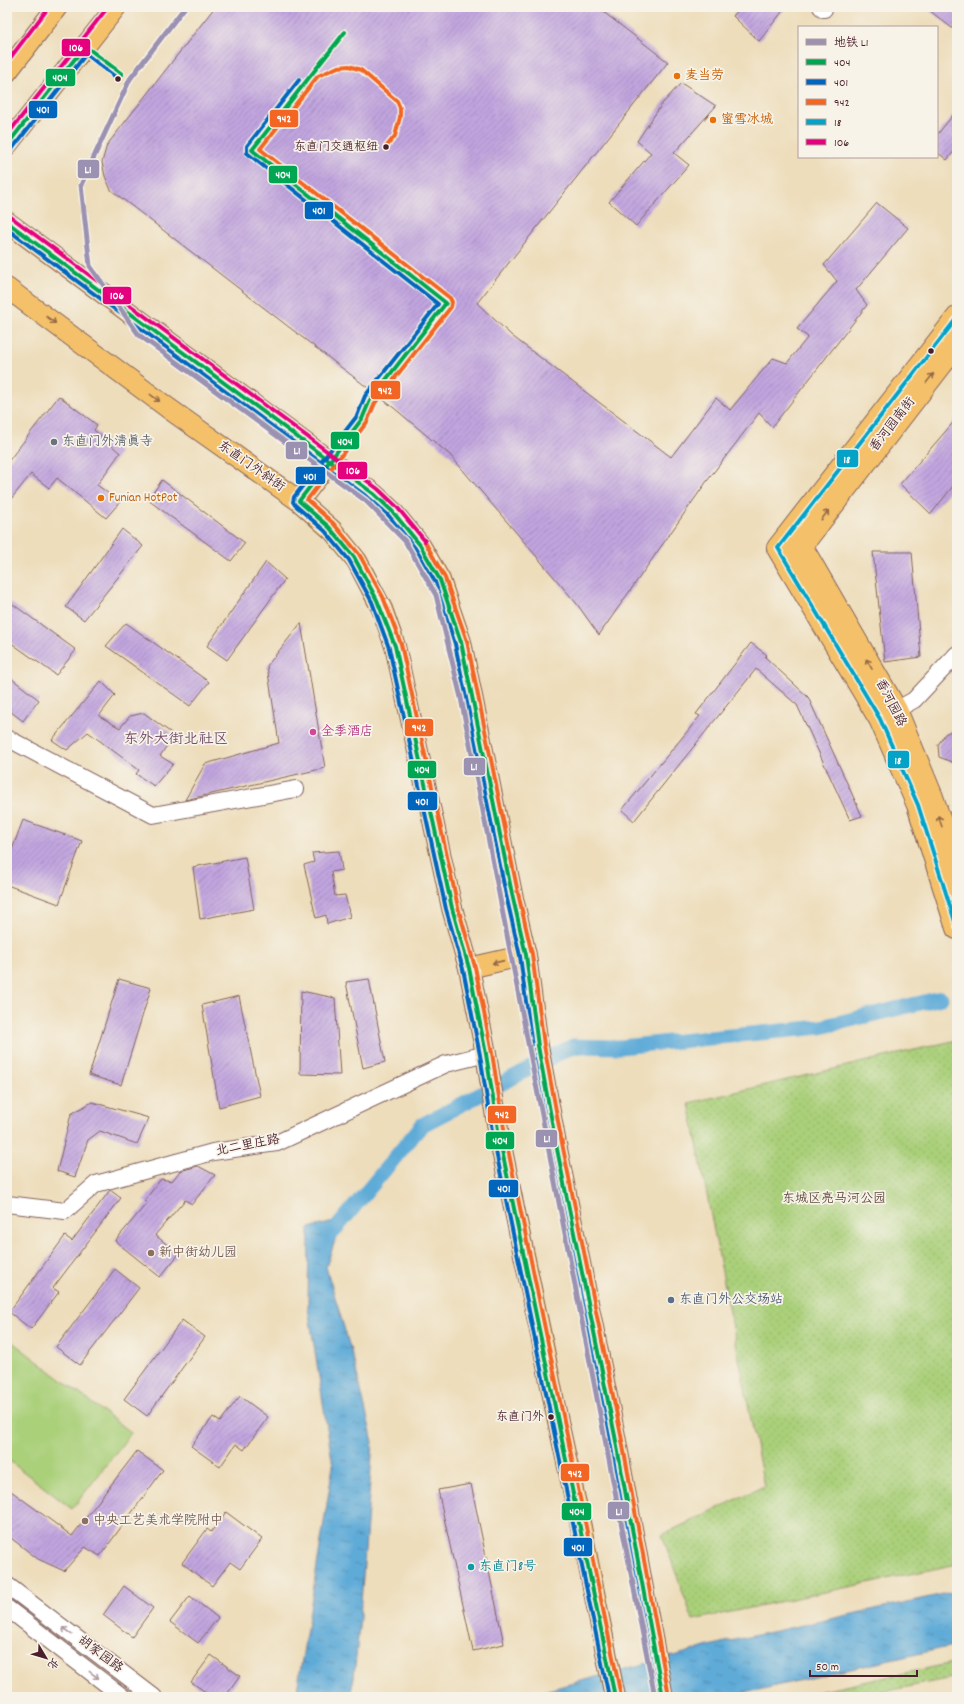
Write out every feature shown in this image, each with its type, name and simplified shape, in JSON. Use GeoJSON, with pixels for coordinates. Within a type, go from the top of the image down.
{"type":"FeatureCollection","features":[{"type":"Feature","properties":{"kind":"highway","name":"香河园南街"},"geometry":{"type":"LineString","coordinates":[[778,548],[957,318]]}},
{"type":"Feature","properties":{"kind":"highway","name":"香河园南街"},"geometry":{"type":"LineString","coordinates":[[801,546],[957,344]]}},
{"type":"Feature","properties":{"kind":"highway","name":"香河园路"},"geometry":{"type":"LineString","coordinates":[[801,546],[896,710],[932,797],[957,871]]}},
{"type":"Feature","properties":{"kind":"highway","name":"香河园路"},"geometry":{"type":"LineString","coordinates":[[778,548],[880,719],[918,805],[957,928]]}},
{"type":"Feature","properties":{"kind":"main road"},"geometry":{"type":"LineString","coordinates":[[7,72],[57,7]]}},
{"type":"Feature","properties":{"kind":"main road"},"geometry":{"type":"LineString","coordinates":[[7,145],[116,7]]}},
{"type":"Feature","properties":{"kind":"main road"},"geometry":{"type":"LineString","coordinates":[[7,222],[374,494],[392,511],[420,545],[440,580],[460,642],[526,955],[538,1046],[616,1436],[663,1697]]}},
{"type":"Feature","properties":{"kind":"main road","name":"东直门外斜街"},"geometry":{"type":"LineString","coordinates":[[7,288],[168,408],[298,500],[333,531],[357,561],[382,609],[395,646],[452,908],[469,968],[486,1054],[499,1136],[615,1697]]}},
{"type":"Feature","properties":{"kind":"main road"},"geometry":{"type":"LineString","coordinates":[[298,500],[330,460]]}},
{"type":"Feature","properties":{"kind":"main road"},"geometry":{"type":"LineString","coordinates":[[469,968],[526,955]]}},
{"type":"Feature","properties":{"kind":"street"},"geometry":{"type":"LineString","coordinates":[[896,710],[914,700],[957,654]]}},
{"type":"Feature","properties":{"kind":"street"},"geometry":{"type":"LineString","coordinates":[[7,738],[153,815],[296,789]]}},
{"type":"Feature","properties":{"kind":"street","name":"北二里庄路"},"geometry":{"type":"LineString","coordinates":[[7,1204],[65,1211],[96,1184],[213,1152],[277,1143],[446,1064],[486,1054]]}},
{"type":"Feature","properties":{"kind":"street","name":"胡家园路"},"geometry":{"type":"LineString","coordinates":[[7,1585],[154,1697]]}},
{"type":"Feature","properties":{"kind":"street","name":"胡家园路"},"geometry":{"type":"LineString","coordinates":[[7,1608],[123,1697]]}},
{"type":"Feature","properties":{"kind":"green space","name":"东城区亮马河公园"},"geometry":{"type":"Polygon","coordinates":[[[957,1040],[957,1564],[693,1620],[662,1535],[764,1486],[689,1103],[957,1040]]]}},
{"type":"Feature","properties":{"kind":"green space"},"geometry":{"type":"Polygon","coordinates":[[[7,1338],[131,1433],[72,1509],[7,1459],[7,1338]]]}},
{"type":"Feature","properties":{"kind":"green space"},"geometry":{"type":"Polygon","coordinates":[[[957,1662],[957,1677],[857,1697],[794,1697],[957,1662]]]}},
{"type":"Feature","properties":{"kind":"water"},"geometry":{"type":"Polygon","coordinates":[[[342,1220],[326,1267],[354,1361],[373,1442],[360,1617],[354,1677],[350,1697],[296,1697],[333,1466],[308,1307],[309,1228],[342,1220]]]}},
{"type":"Feature","properties":{"kind":"water"},"geometry":{"type":"Polygon","coordinates":[[[957,1591],[957,1645],[727,1697],[522,1697],[721,1643],[957,1591]]]}},
{"type":"Feature","properties":{"kind":"building","name":"东直门交通枢纽"},"geometry":{"type":"Polygon","coordinates":[[[215,7],[597,7],[668,62],[477,303],[512,336],[671,457],[716,398],[730,410],[773,358],[787,363],[808,337],[797,329],[837,281],[824,265],[877,203],[908,228],[856,290],[867,305],[772,427],[759,413],[707,481],[599,635],[577,604],[450,455],[394,408],[111,190],[105,176],[102,162],[107,145],[215,7]]]}},
{"type":"Feature","properties":{"kind":"building"},"geometry":{"type":"Polygon","coordinates":[[[741,7],[786,7],[759,41],[733,16],[741,7]]]}},
{"type":"Feature","properties":{"kind":"building"},"geometry":{"type":"Polygon","coordinates":[[[925,7],[957,7],[957,32],[925,7]]]}},
{"type":"Feature","properties":{"kind":"building"},"geometry":{"type":"Polygon","coordinates":[[[681,83],[716,106],[674,153],[689,165],[636,226],[609,202],[651,153],[637,141],[662,104],[681,83]]]}},
{"type":"Feature","properties":{"kind":"building"},"geometry":{"type":"Polygon","coordinates":[[[957,110],[957,148],[947,160],[938,153],[938,134],[957,110]]]}},
{"type":"Feature","properties":{"kind":"building"},"geometry":{"type":"Polygon","coordinates":[[[59,396],[97,425],[94,430],[120,453],[97,485],[120,502],[106,518],[57,478],[49,488],[31,474],[7,504],[7,463],[59,396]]]}},
{"type":"Feature","properties":{"kind":"building"},"geometry":{"type":"Polygon","coordinates":[[[957,418],[957,481],[931,514],[900,484],[957,418]]]}},
{"type":"Feature","properties":{"kind":"building"},"geometry":{"type":"Polygon","coordinates":[[[162,480],[245,543],[231,561],[148,500],[162,480]]]}},
{"type":"Feature","properties":{"kind":"building"},"geometry":{"type":"Polygon","coordinates":[[[122,529],[143,546],[84,620],[66,607],[122,529]]]}},
{"type":"Feature","properties":{"kind":"building"},"geometry":{"type":"Polygon","coordinates":[[[873,552],[912,552],[921,657],[885,662],[873,552]]]}},
{"type":"Feature","properties":{"kind":"building"},"geometry":{"type":"Polygon","coordinates":[[[266,562],[285,579],[227,660],[207,646],[266,562]]]}},
{"type":"Feature","properties":{"kind":"building"},"geometry":{"type":"Polygon","coordinates":[[[7,600],[76,650],[56,675],[7,640],[7,600]]]}},
{"type":"Feature","properties":{"kind":"building"},"geometry":{"type":"Polygon","coordinates":[[[126,623],[209,682],[190,706],[106,646],[126,623]]]}},
{"type":"Feature","properties":{"kind":"building"},"geometry":{"type":"Polygon","coordinates":[[[301,623],[325,768],[185,800],[205,764],[279,743],[267,666],[301,623]]]}},
{"type":"Feature","properties":{"kind":"building"},"geometry":{"type":"Polygon","coordinates":[[[751,643],[767,655],[765,657],[808,697],[862,816],[850,820],[797,705],[756,669],[634,821],[622,810],[700,716],[696,714],[751,643]]]}},
{"type":"Feature","properties":{"kind":"building"},"geometry":{"type":"Polygon","coordinates":[[[7,675],[39,700],[23,721],[7,709],[7,675]]]}},
{"type":"Feature","properties":{"kind":"building"},"geometry":{"type":"Polygon","coordinates":[[[101,681],[115,695],[99,716],[120,728],[130,716],[144,713],[174,735],[160,756],[173,764],[154,786],[136,774],[139,770],[88,732],[67,750],[52,740],[101,681]]]}},
{"type":"Feature","properties":{"kind":"building"},"geometry":{"type":"Polygon","coordinates":[[[957,728],[957,764],[939,757],[938,745],[945,734],[957,728]]]}},
{"type":"Feature","properties":{"kind":"building"},"geometry":{"type":"Polygon","coordinates":[[[23,820],[82,841],[59,904],[7,885],[7,863],[23,820]]]}},
{"type":"Feature","properties":{"kind":"building"},"geometry":{"type":"Polygon","coordinates":[[[339,851],[342,870],[331,872],[335,896],[345,895],[350,917],[327,924],[326,915],[316,918],[304,865],[314,862],[312,853],[339,851]]]}},
{"type":"Feature","properties":{"kind":"building"},"geometry":{"type":"Polygon","coordinates":[[[245,857],[254,909],[200,919],[193,867],[245,857]]]}},
{"type":"Feature","properties":{"kind":"building"},"geometry":{"type":"Polygon","coordinates":[[[119,979],[151,988],[121,1085],[89,1075],[119,979]]]}},
{"type":"Feature","properties":{"kind":"building"},"geometry":{"type":"Polygon","coordinates":[[[369,979],[385,1062],[363,1068],[346,982],[369,979]]]}},
{"type":"Feature","properties":{"kind":"building"},"geometry":{"type":"Polygon","coordinates":[[[301,991],[335,998],[340,1075],[300,1074],[301,991]]]}},
{"type":"Feature","properties":{"kind":"building"},"geometry":{"type":"Polygon","coordinates":[[[239,996],[260,1096],[219,1107],[202,1005],[239,996]]]}},
{"type":"Feature","properties":{"kind":"building"},"geometry":{"type":"Polygon","coordinates":[[[92,1102],[149,1118],[137,1144],[100,1131],[88,1140],[75,1177],[57,1171],[71,1114],[92,1102]]]}},
{"type":"Feature","properties":{"kind":"building"},"geometry":{"type":"Polygon","coordinates":[[[198,1166],[215,1175],[192,1204],[185,1200],[155,1235],[179,1254],[160,1277],[115,1241],[147,1203],[144,1201],[161,1179],[172,1181],[180,1171],[198,1166]]]}},
{"type":"Feature","properties":{"kind":"building"},"geometry":{"type":"Polygon","coordinates":[[[110,1190],[121,1198],[53,1288],[59,1292],[31,1329],[9,1312],[65,1236],[72,1241],[110,1190]]]}},
{"type":"Feature","properties":{"kind":"building"},"geometry":{"type":"Polygon","coordinates":[[[115,1269],[139,1288],[80,1365],[56,1347],[115,1269]]]}},
{"type":"Feature","properties":{"kind":"building"},"geometry":{"type":"Polygon","coordinates":[[[182,1320],[205,1337],[147,1416],[124,1399],[182,1320]]]}},
{"type":"Feature","properties":{"kind":"building"},"geometry":{"type":"Polygon","coordinates":[[[240,1396],[268,1417],[244,1450],[236,1444],[220,1467],[191,1446],[213,1417],[220,1422],[240,1396]]]}},
{"type":"Feature","properties":{"kind":"building"},"geometry":{"type":"Polygon","coordinates":[[[137,1451],[163,1470],[100,1556],[85,1547],[64,1571],[38,1559],[7,1535],[7,1488],[72,1536],[137,1451]]]}},
{"type":"Feature","properties":{"kind":"building","name":"东直门8号"},"geometry":{"type":"Polygon","coordinates":[[[471,1484],[504,1644],[473,1651],[438,1490],[471,1484]]]}},
{"type":"Feature","properties":{"kind":"building"},"geometry":{"type":"Polygon","coordinates":[[[226,1512],[262,1539],[240,1569],[230,1562],[212,1586],[182,1563],[207,1529],[211,1532],[226,1512]]]}},
{"type":"Feature","properties":{"kind":"building"},"geometry":{"type":"Polygon","coordinates":[[[124,1586],[153,1608],[132,1637],[103,1615],[124,1586]]]}},
{"type":"Feature","properties":{"kind":"building"},"geometry":{"type":"Polygon","coordinates":[[[190,1596],[218,1618],[198,1643],[170,1622],[190,1596]]]}},
{"type":"Feature","properties":{"kind":"building"},"geometry":{"type":"Polygon","coordinates":[[[211,1655],[240,1676],[225,1697],[213,1697],[191,1682],[211,1655]]]}},
{"type":"Feature","properties":{"kind":"waterway"},"geometry":{"type":"LineString","coordinates":[[329,1237],[422,1125],[573,1046],[620,1047],[821,1027],[941,998]]}},
{"type":"Feature","properties":{"kind":"metro line","name":"L1"},"geometry":{"type":"LineString","coordinates":[[185,7],[130,79],[81,185],[90,266],[139,335],[366,501],[405,541],[436,595],[461,698],[655,1697]]}},
{"type":"Feature","properties":{"kind":"transit line","name":"106"},"geometry":{"type":"LineString","coordinates":[[7,62],[49,7]]}},
{"type":"Feature","properties":{"kind":"transit line","name":"106"},"geometry":{"type":"LineString","coordinates":[[7,135],[108,7]]}},
{"type":"Feature","properties":{"kind":"transit line","name":"404"},"geometry":{"type":"LineString","coordinates":[[345,32],[252,150],[446,303],[370,400],[362,419],[299,501],[329,527],[354,557],[377,600],[395,646],[452,908],[469,968],[486,1054],[499,1136],[615,1697]]}},
{"type":"Feature","properties":{"kind":"transit line","name":"404"},"geometry":{"type":"LineString","coordinates":[[7,145],[85,46],[122,74]]}},
{"type":"Feature","properties":{"kind":"transit line","name":"401"},"geometry":{"type":"LineString","coordinates":[[12,149],[86,54],[118,79]]}},
{"type":"Feature","properties":{"kind":"transit line","name":"942"},"geometry":{"type":"LineString","coordinates":[[386,147],[395,136],[400,117],[400,108],[397,101],[361,70],[349,66],[338,67],[318,76],[260,149],[450,298],[452,302],[451,307],[375,403],[367,422],[307,500],[333,523],[359,554],[383,597],[401,644],[458,907],[475,967],[492,1053],[505,1135],[621,1696]]}},
{"type":"Feature","properties":{"kind":"transit line","name":"401"},"geometry":{"type":"LineString","coordinates":[[299,80],[247,146],[247,153],[438,304],[365,396],[357,416],[294,497],[293,502],[325,531],[349,560],[372,602],[389,648],[446,909],[463,969],[480,1055],[493,1137],[609,1697]]}},
{"type":"Feature","properties":{"kind":"transit line","name":"106"},"geometry":{"type":"LineString","coordinates":[[11,217],[378,489],[397,507],[425,541]]}},
{"type":"Feature","properties":{"kind":"transit line","name":"404"},"geometry":{"type":"LineString","coordinates":[[7,222],[374,494],[392,511],[420,545],[440,580],[461,642],[512,894],[526,955],[538,1046],[556,1144],[615,1436],[663,1697]]}},
{"type":"Feature","properties":{"kind":"transit line","name":"401"},"geometry":{"type":"LineString","coordinates":[[7,229],[370,499],[388,515],[415,548],[435,582],[455,644],[506,895],[520,956],[532,1047],[550,1145],[609,1437],[657,1697]]}},
{"type":"Feature","properties":{"kind":"transit line","name":"18"},"geometry":{"type":"LineString","coordinates":[[957,318],[778,548],[880,719],[918,805],[957,928]]}},
{"type":"Feature","properties":{"kind":"transit line","name":"942"},"geometry":{"type":"LineString","coordinates":[[425,542],[445,578],[467,641],[518,893],[532,954],[544,1045],[562,1143],[621,1435],[669,1696]]}},
{"type":"Feature","properties":{"kind":"place","name":"麦当劳"},"geometry":{"type":"Point","coordinates":[677,76]}},
{"type":"Feature","properties":{"kind":"place","name":"蜜雪冰城"},"geometry":{"type":"Point","coordinates":[713,120]}},
{"type":"Feature","properties":{"kind":"place","name":"东直门交通枢纽"},"geometry":{"type":"Point","coordinates":[386,147]}},
{"type":"Feature","properties":{"kind":"place","name":"东直门外清真寺"},"geometry":{"type":"Point","coordinates":[54,442]}},
{"type":"Feature","properties":{"kind":"place","name":"Funian HotPot"},"geometry":{"type":"Point","coordinates":[101,498]}},
{"type":"Feature","properties":{"kind":"place","name":"全季酒店"},"geometry":{"type":"Point","coordinates":[313,732]}},
{"type":"Feature","properties":{"kind":"place","name":"新中街幼儿园"},"geometry":{"type":"Point","coordinates":[151,1253]}},
{"type":"Feature","properties":{"kind":"place","name":"东直门外公交场站"},"geometry":{"type":"Point","coordinates":[671,1300]}},
{"type":"Feature","properties":{"kind":"place","name":"东直门外"},"geometry":{"type":"Point","coordinates":[551,1417]}},
{"type":"Feature","properties":{"kind":"place","name":"中央工艺美术学院附中"},"geometry":{"type":"Point","coordinates":[85,1521]}},
{"type":"Feature","properties":{"kind":"place","name":"东直门8号"},"geometry":{"type":"Point","coordinates":[471,1567]}},
{"type":"Feature","properties":{"kind":"district","name":"东外大街北社区"},"geometry":{"type":"Point","coordinates":[176,740]}}]}
